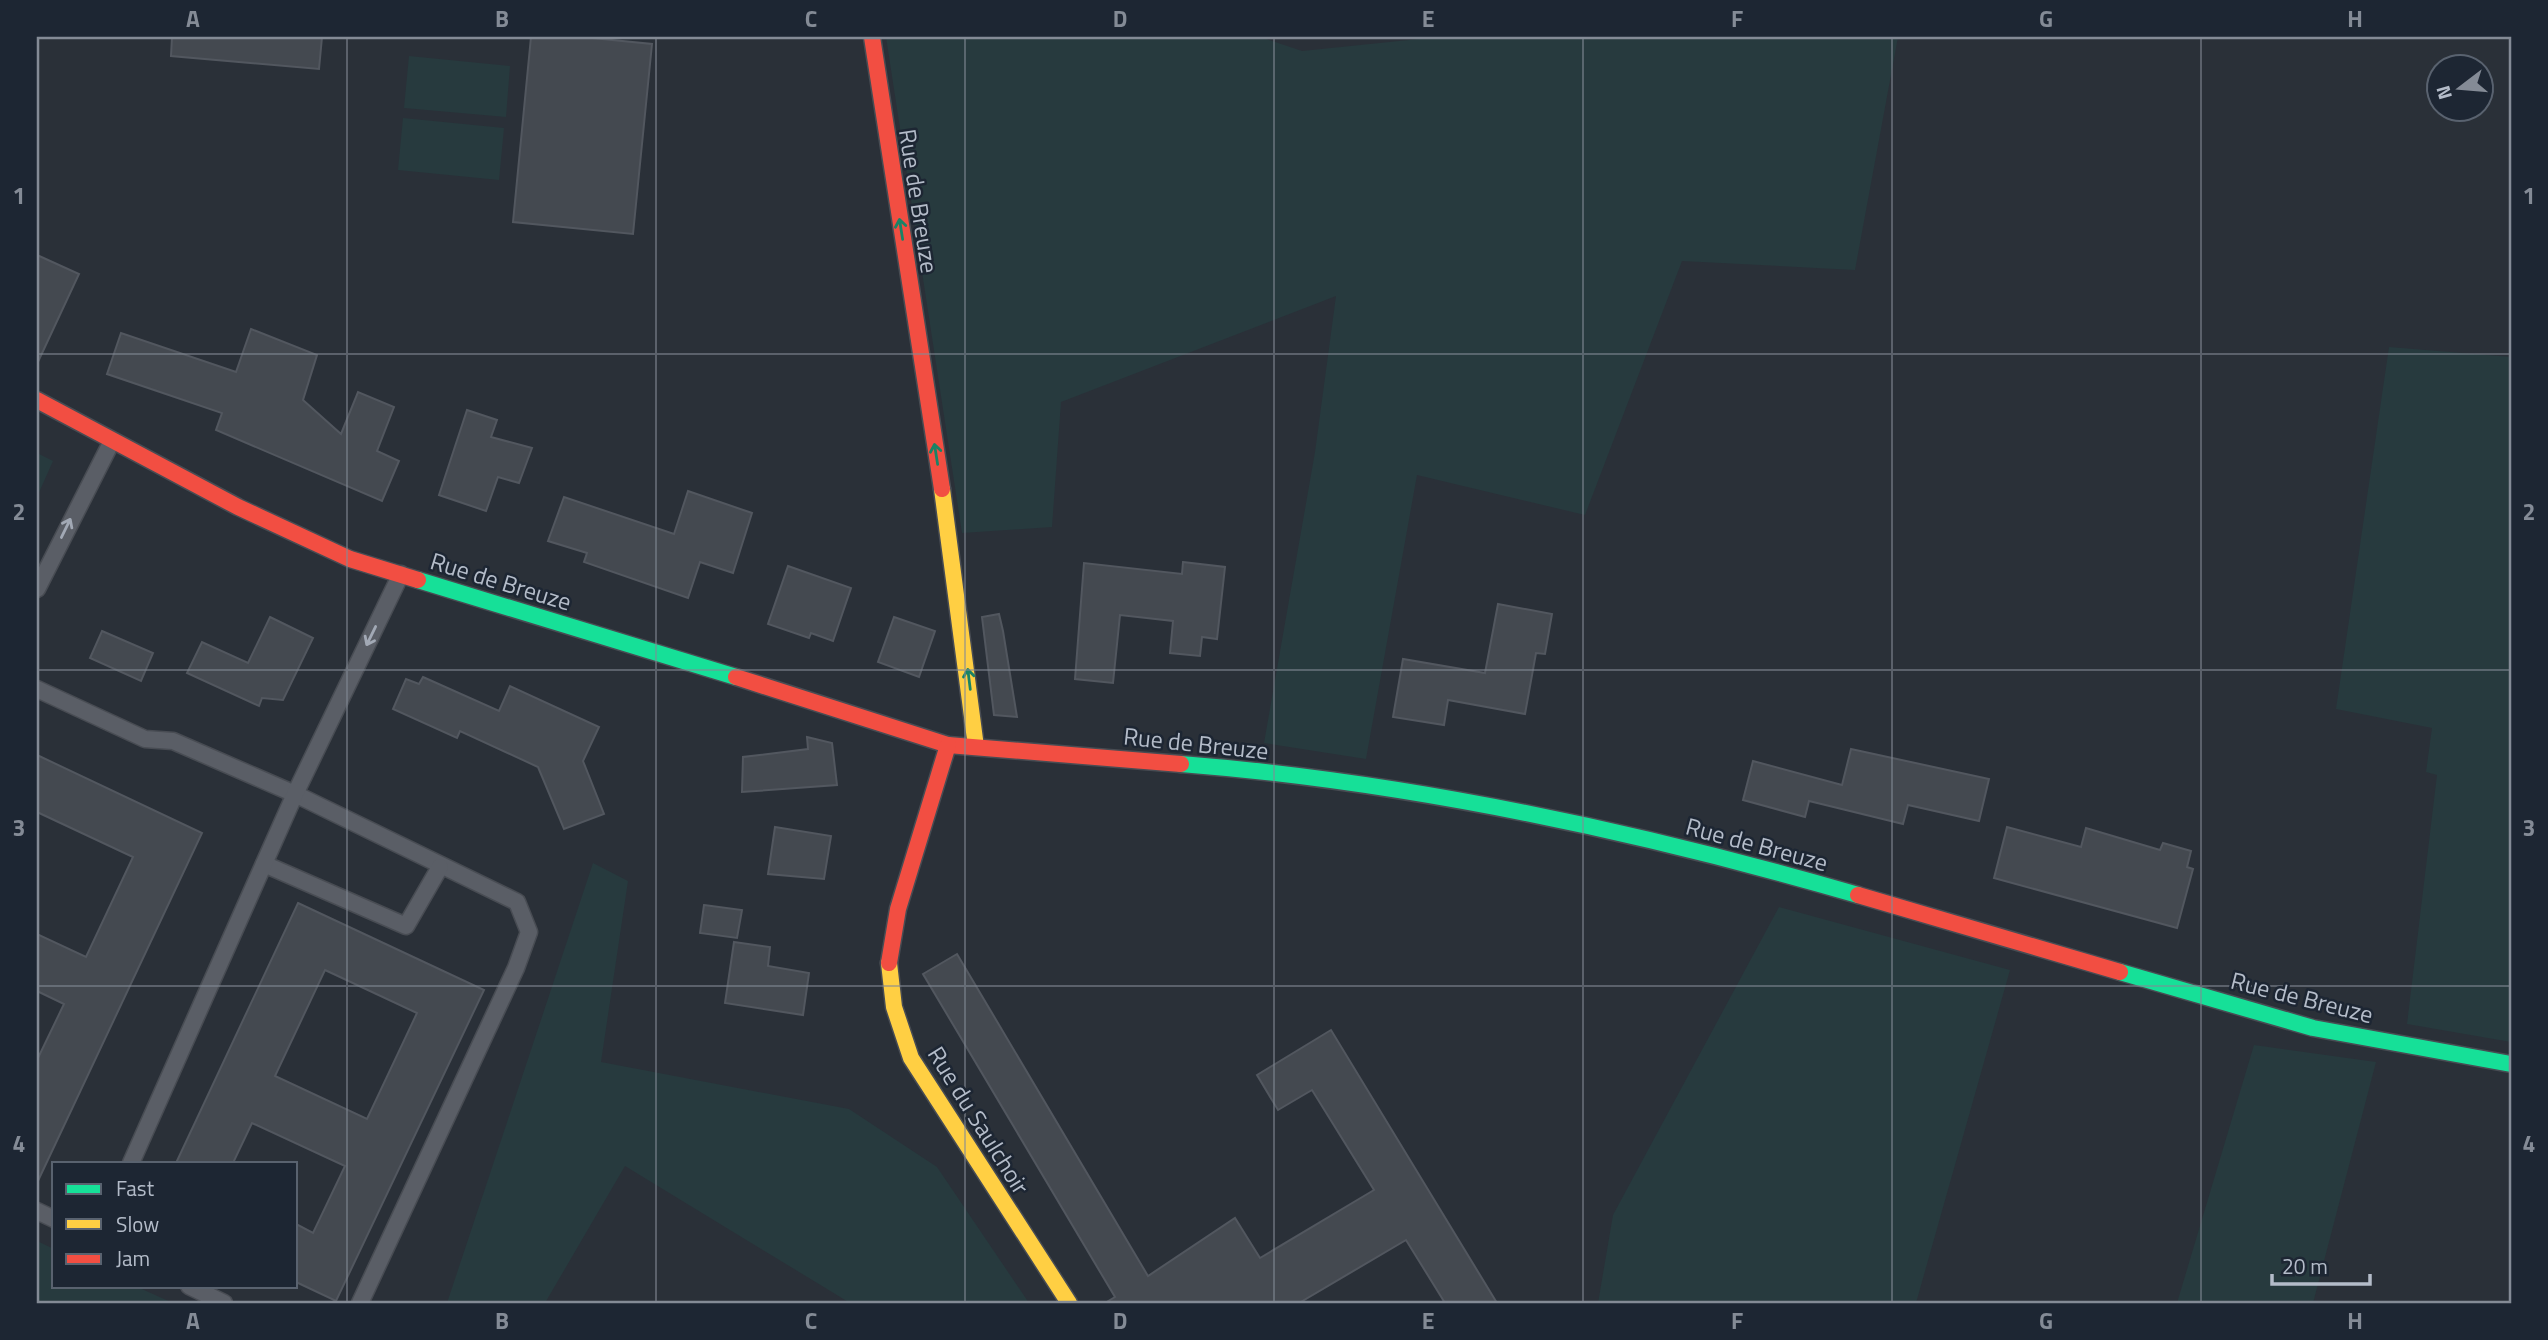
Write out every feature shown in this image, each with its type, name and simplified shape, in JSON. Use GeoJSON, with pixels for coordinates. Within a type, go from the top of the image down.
{"type":"FeatureCollection","features":[{"type":"Feature","properties":{"kind":"street","name":"Rue de Breuze"},"geometry":{"type":"LineString","coordinates":[[872,37],[957,590],[976,747]]}},
{"type":"Feature","properties":{"kind":"street","name":"Rue de Breuze"},"geometry":{"type":"LineString","coordinates":[[37,400],[238,507],[350,559],[768,686],[948,745],[1223,767],[1456,799],[1692,849],[1805,879],[2313,1028],[2511,1064]]}},
{"type":"Feature","properties":{"kind":"street","name":"Rue du Saulchoir"},"geometry":{"type":"LineString","coordinates":[[948,745],[898,909],[889,960],[894,1007],[911,1058],[1069,1303]]}},
{"type":"Feature","properties":{"kind":"lane"},"geometry":{"type":"LineString","coordinates":[[37,589],[112,441]]}},
{"type":"Feature","properties":{"kind":"lane"},"geometry":{"type":"LineString","coordinates":[[131,1162],[295,794],[401,574]]}},
{"type":"Feature","properties":{"kind":"lane"},"geometry":{"type":"LineString","coordinates":[[37,688],[145,739],[173,741],[295,794],[440,867],[517,902],[529,932],[516,968],[359,1303]]}},
{"type":"Feature","properties":{"kind":"lane"},"geometry":{"type":"LineString","coordinates":[[264,864],[406,926],[440,867]]}},
{"type":"Feature","properties":{"kind":"lane"},"geometry":{"type":"LineString","coordinates":[[194,1288],[224,1303]]}},
{"type":"Feature","properties":{"kind":"green space"},"geometry":{"type":"Polygon","coordinates":[[[886,37],[1260,37],[1302,51],[1438,37],[1898,37],[1855,270],[1682,261],[1585,515],[1417,475],[1366,759],[1264,743],[1315,452],[1336,296],[1061,402],[1052,527],[962,533],[886,37]]]}},
{"type":"Feature","properties":{"kind":"green space"},"geometry":{"type":"Polygon","coordinates":[[[409,56],[510,66],[506,117],[404,108],[409,56]]]}},
{"type":"Feature","properties":{"kind":"green space"},"geometry":{"type":"Polygon","coordinates":[[[403,118],[504,128],[499,180],[398,170],[403,118]]]}},
{"type":"Feature","properties":{"kind":"green space"},"geometry":{"type":"Polygon","coordinates":[[[2389,347],[2511,357],[2511,1042],[2407,1024],[2437,775],[2426,772],[2432,728],[2336,709],[2389,347]]]}},
{"type":"Feature","properties":{"kind":"green space"},"geometry":{"type":"Polygon","coordinates":[[[37,453],[53,461],[37,497],[37,453]]]}},
{"type":"Feature","properties":{"kind":"green space"},"geometry":{"type":"Polygon","coordinates":[[[593,863],[628,881],[601,1062],[849,1109],[937,1167],[1029,1303],[850,1303],[625,1166],[545,1303],[447,1303],[593,863]]]}},
{"type":"Feature","properties":{"kind":"green space"},"geometry":{"type":"Polygon","coordinates":[[[1779,907],[2010,970],[1916,1303],[1598,1303],[1613,1215],[1779,907]]]}},
{"type":"Feature","properties":{"kind":"green space"},"geometry":{"type":"Polygon","coordinates":[[[2254,1045],[2376,1062],[2313,1303],[2177,1303],[2254,1045]]]}},
{"type":"Feature","properties":{"kind":"green space"},"geometry":{"type":"Polygon","coordinates":[[[37,1241],[52,1248],[52,1288],[139,1288],[173,1303],[37,1303],[37,1241]]]}},
{"type":"Feature","properties":{"kind":"building"},"geometry":{"type":"Polygon","coordinates":[[[172,37],[322,37],[319,69],[171,56],[172,37]]]}},
{"type":"Feature","properties":{"kind":"building"},"geometry":{"type":"Polygon","coordinates":[[[531,37],[582,37],[652,44],[633,234],[513,222],[531,37]]]}},
{"type":"Feature","properties":{"kind":"building"},"geometry":{"type":"Polygon","coordinates":[[[37,255],[79,274],[37,364],[37,255]]]}},
{"type":"Feature","properties":{"kind":"building"},"geometry":{"type":"Polygon","coordinates":[[[251,329],[317,355],[303,400],[341,434],[358,392],[394,407],[377,451],[399,461],[382,501],[216,430],[222,413],[107,374],[121,333],[236,372],[251,329]]]}},
{"type":"Feature","properties":{"kind":"building"},"geometry":{"type":"Polygon","coordinates":[[[467,410],[497,420],[491,437],[532,448],[519,483],[498,477],[486,511],[439,495],[467,410]]]}},
{"type":"Feature","properties":{"kind":"building"},"geometry":{"type":"Polygon","coordinates":[[[688,491],[752,513],[733,573],[700,562],[688,598],[584,562],[587,553],[548,541],[564,497],[674,534],[688,491]]]}},
{"type":"Feature","properties":{"kind":"building"},"geometry":{"type":"Polygon","coordinates":[[[1183,562],[1225,567],[1217,639],[1202,637],[1200,656],[1170,653],[1173,621],[1120,615],[1113,683],[1075,679],[1084,563],[1182,574],[1183,562]]]}},
{"type":"Feature","properties":{"kind":"building"},"geometry":{"type":"Polygon","coordinates":[[[788,566],[851,588],[833,641],[811,633],[809,638],[768,624],[788,566]]]}},
{"type":"Feature","properties":{"kind":"building"},"geometry":{"type":"Polygon","coordinates":[[[1498,604],[1552,614],[1545,654],[1536,653],[1525,714],[1448,700],[1444,725],[1393,717],[1403,659],[1485,673],[1498,604]]]}},
{"type":"Feature","properties":{"kind":"building"},"geometry":{"type":"Polygon","coordinates":[[[999,614],[1017,717],[994,715],[982,617],[999,614]]]}},
{"type":"Feature","properties":{"kind":"building"},"geometry":{"type":"Polygon","coordinates":[[[270,617],[313,638],[283,700],[262,698],[259,706],[187,673],[202,642],[248,663],[270,617]]]}},
{"type":"Feature","properties":{"kind":"building"},"geometry":{"type":"Polygon","coordinates":[[[894,617],[935,631],[919,677],[878,662],[894,617]]]}},
{"type":"Feature","properties":{"kind":"building"},"geometry":{"type":"Polygon","coordinates":[[[102,631],[153,653],[141,681],[90,658],[102,631]]]}},
{"type":"Feature","properties":{"kind":"building"},"geometry":{"type":"Polygon","coordinates":[[[423,677],[499,711],[510,686],[599,727],[583,761],[604,814],[564,829],[538,767],[460,731],[457,738],[393,709],[406,679],[419,684],[423,677]]]}},
{"type":"Feature","properties":{"kind":"building"},"geometry":{"type":"Polygon","coordinates":[[[807,737],[832,743],[837,785],[742,792],[743,757],[808,749],[807,737]]]}},
{"type":"Feature","properties":{"kind":"building"},"geometry":{"type":"Polygon","coordinates":[[[1851,749],[1989,779],[1979,821],[1908,805],[1903,824],[1809,801],[1805,817],[1743,800],[1753,761],[1842,785],[1851,749]]]}},
{"type":"Feature","properties":{"kind":"building"},"geometry":{"type":"Polygon","coordinates":[[[37,755],[202,833],[37,1183],[37,1060],[64,1004],[37,991],[37,934],[86,957],[133,857],[37,812],[37,755]]]}},
{"type":"Feature","properties":{"kind":"building"},"geometry":{"type":"Polygon","coordinates":[[[775,827],[831,836],[824,879],[768,874],[775,827]]]}},
{"type":"Feature","properties":{"kind":"building"},"geometry":{"type":"Polygon","coordinates":[[[2007,827],[2081,847],[2086,828],[2160,850],[2163,843],[2191,851],[2187,867],[2193,869],[2177,928],[1994,878],[2007,827]]]}},
{"type":"Feature","properties":{"kind":"building"},"geometry":{"type":"Polygon","coordinates":[[[298,903],[484,990],[336,1301],[298,1283],[298,1225],[313,1233],[345,1166],[252,1123],[233,1162],[176,1162],[298,903]],[[325,970],[275,1076],[367,1119],[417,1013],[325,970]]]}},
{"type":"Feature","properties":{"kind":"building"},"geometry":{"type":"Polygon","coordinates":[[[704,905],[742,910],[737,938],[700,933],[704,905]]]}},
{"type":"Feature","properties":{"kind":"building"},"geometry":{"type":"Polygon","coordinates":[[[734,942],[770,947],[768,966],[809,973],[803,1015],[725,1003],[734,942]]]}},
{"type":"Feature","properties":{"kind":"building"},"geometry":{"type":"Polygon","coordinates":[[[957,954],[1148,1276],[1235,1218],[1260,1258],[1374,1190],[1312,1090],[1278,1110],[1257,1075],[1331,1030],[1497,1303],[1445,1303],[1406,1240],[1299,1303],[1105,1303],[1115,1297],[923,974],[957,954]]]}},
{"type":"Feature","properties":{"kind":"traffic: fast"},"geometry":{"type":"LineString","coordinates":[[418,580],[736,677]]}},
{"type":"Feature","properties":{"kind":"traffic: fast"},"geometry":{"type":"LineString","coordinates":[[1181,764],[1352,783],[1522,812],[1691,850],[1858,895]]}},
{"type":"Feature","properties":{"kind":"traffic: fast"},"geometry":{"type":"LineString","coordinates":[[2120,972],[2313,1028],[2511,1064]]}},
{"type":"Feature","properties":{"kind":"traffic: slow"},"geometry":{"type":"LineString","coordinates":[[942,489],[976,747]]}},
{"type":"Feature","properties":{"kind":"traffic: slow"},"geometry":{"type":"LineString","coordinates":[[889,963],[894,1007],[911,1058],[1069,1303]]}},
{"type":"Feature","properties":{"kind":"traffic: jam"},"geometry":{"type":"LineString","coordinates":[[872,37],[942,489]]}},
{"type":"Feature","properties":{"kind":"traffic: jam"},"geometry":{"type":"LineString","coordinates":[[37,400],[238,507],[350,559],[418,580]]}},
{"type":"Feature","properties":{"kind":"traffic: jam"},"geometry":{"type":"LineString","coordinates":[[736,677],[948,745],[1181,764]]}},
{"type":"Feature","properties":{"kind":"traffic: jam"},"geometry":{"type":"LineString","coordinates":[[889,963],[898,909],[948,745]]}},
{"type":"Feature","properties":{"kind":"traffic: jam"},"geometry":{"type":"LineString","coordinates":[[1858,895],[2120,972]]}}]}
